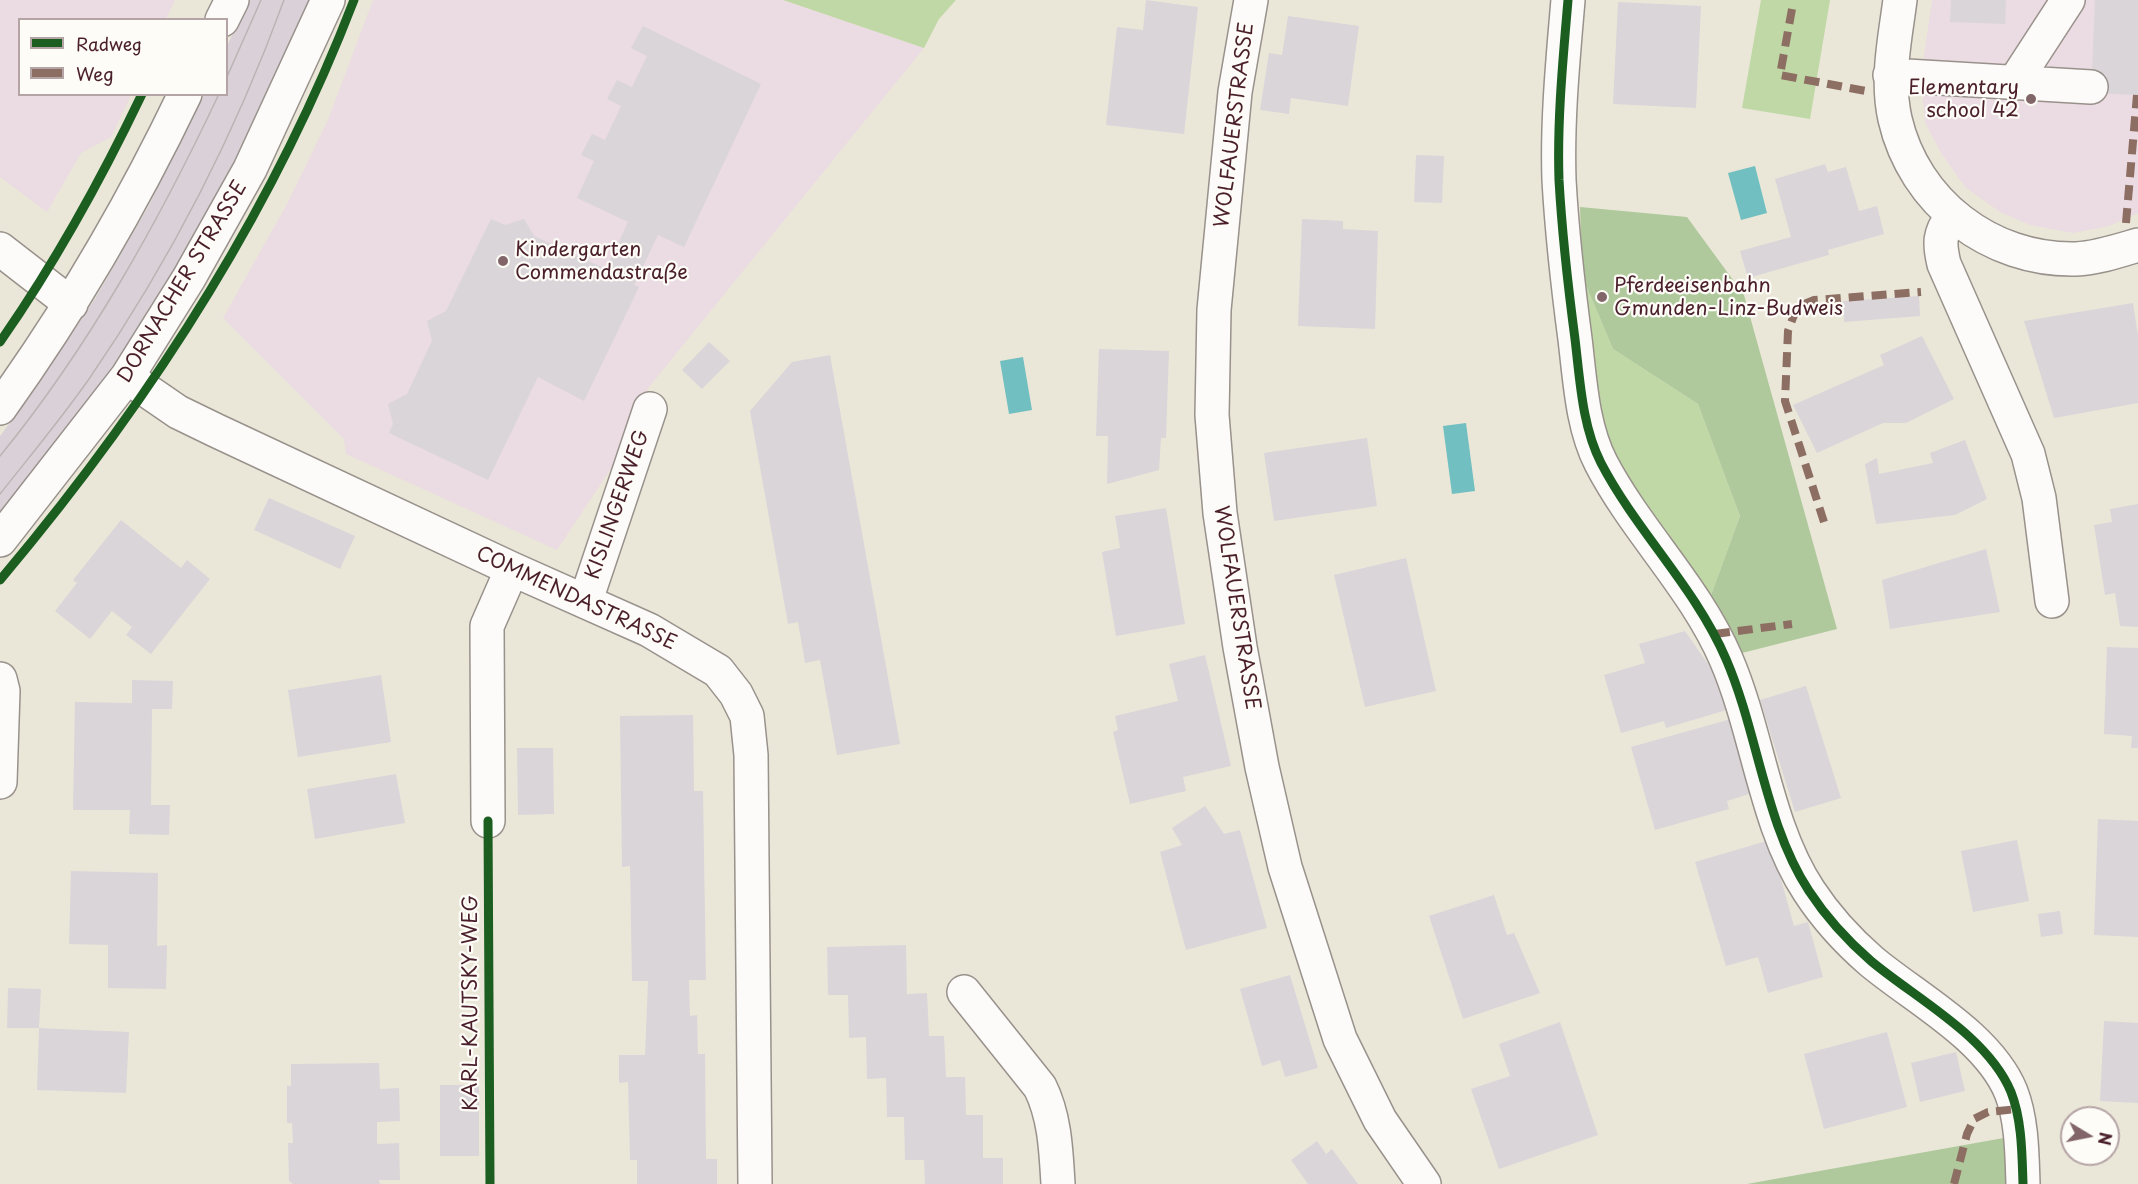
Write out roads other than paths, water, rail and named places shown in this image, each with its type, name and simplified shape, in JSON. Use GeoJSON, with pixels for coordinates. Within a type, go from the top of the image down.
{"type":"FeatureCollection","features":[{"type":"Feature","properties":{"kind":"street"},"geometry":{"type":"LineString","coordinates":[[223,18],[232,0]]}},
{"type":"Feature","properties":{"kind":"street","name":"DORNACHER STRASSE"},"geometry":{"type":"LineString","coordinates":[[0,540],[128,377],[228,209],[285,98],[328,0]]}},
{"type":"Feature","properties":{"kind":"street","name":"WOLFAUERSTRASSE"},"geometry":{"type":"LineString","coordinates":[[1251,0],[1235,92],[1216,287],[1212,415],[1220,513],[1239,647],[1262,767],[1285,867],[1340,1039],[1380,1120],[1424,1184]]}},
{"type":"Feature","properties":{"kind":"street"},"geometry":{"type":"LineString","coordinates":[[1568,0],[1559,177],[1564,251],[1587,421],[1599,460],[1626,506],[1694,598],[1715,634],[1733,678],[1787,848],[1808,891],[1837,928],[1871,961],[1969,1037],[1994,1065],[2009,1088],[2017,1109],[2023,1184]]}},
{"type":"Feature","properties":{"kind":"street"},"geometry":{"type":"LineString","coordinates":[[1900,0],[1890,75],[1895,118],[1907,154],[1926,188],[1952,216],[1983,238],[2021,252],[2051,258],[2078,259],[2111,253],[2138,244]]}},
{"type":"Feature","properties":{"kind":"street"},"geometry":{"type":"LineString","coordinates":[[2014,83],[2068,0]]}},
{"type":"Feature","properties":{"kind":"street"},"geometry":{"type":"LineString","coordinates":[[1890,75],[2091,87]]}},
{"type":"Feature","properties":{"kind":"street"},"geometry":{"type":"LineString","coordinates":[[0,408],[71,304],[108,243],[184,96]]}},
{"type":"Feature","properties":{"kind":"street"},"geometry":{"type":"LineString","coordinates":[[1952,216],[1941,231],[1940,244],[1944,264],[2028,454],[2039,498],[2052,601]]}},
{"type":"Feature","properties":{"kind":"street"},"geometry":{"type":"LineString","coordinates":[[0,249],[71,304]]}},
{"type":"Feature","properties":{"kind":"street","name":"COMMENDASTRASSE"},"geometry":{"type":"LineString","coordinates":[[128,377],[178,412],[512,569],[649,630],[718,671],[736,694],[747,716],[752,755],[755,1184]]}},
{"type":"Feature","properties":{"kind":"street","name":"KISLINGERWEG"},"geometry":{"type":"LineString","coordinates":[[586,600],[650,410]]}},
{"type":"Feature","properties":{"kind":"street"},"geometry":{"type":"LineString","coordinates":[[488,821],[487,626],[512,569]]}},
{"type":"Feature","properties":{"kind":"street"},"geometry":{"type":"LineString","coordinates":[[0,679],[3,691],[0,782]]}},
{"type":"Feature","properties":{"kind":"street"},"geometry":{"type":"LineString","coordinates":[[964,992],[1040,1087],[1049,1105],[1058,1184]]}},
{"type":"Feature","properties":{"kind":"water"},"geometry":{"type":"Polygon","coordinates":[[[1755,166],[1767,213],[1741,220],[1728,173],[1755,166]]]}},
{"type":"Feature","properties":{"kind":"water"},"geometry":{"type":"Polygon","coordinates":[[[1023,357],[1032,410],[1009,414],[1000,361],[1023,357]]]}},
{"type":"Feature","properties":{"kind":"water"},"geometry":{"type":"Polygon","coordinates":[[[1466,423],[1475,491],[1452,494],[1443,426],[1466,423]]]}},
{"type":"Feature","properties":{"kind":"tram line"},"geometry":{"type":"LineString","coordinates":[[228,74],[261,0]]}},
{"type":"Feature","properties":{"kind":"tram line"},"geometry":{"type":"LineString","coordinates":[[0,494],[89,379],[147,289],[222,148],[284,0]]}},
{"type":"Feature","properties":{"kind":"tram line"},"geometry":{"type":"LineString","coordinates":[[0,456],[33,414],[93,327],[147,236],[218,96]]}},
{"type":"Feature","properties":{"kind":"place","name":"Elementary school 42"},"geometry":{"type":"Point","coordinates":[2031,99]}},
{"type":"Feature","properties":{"kind":"place","name":"Kindergarten Commendastraße"},"geometry":{"type":"Point","coordinates":[503,261]}},
{"type":"Feature","properties":{"kind":"place","name":"Pferdeeisenbahn Gmunden-Linz-Budweis"},"geometry":{"type":"Point","coordinates":[1602,297]}}]}
